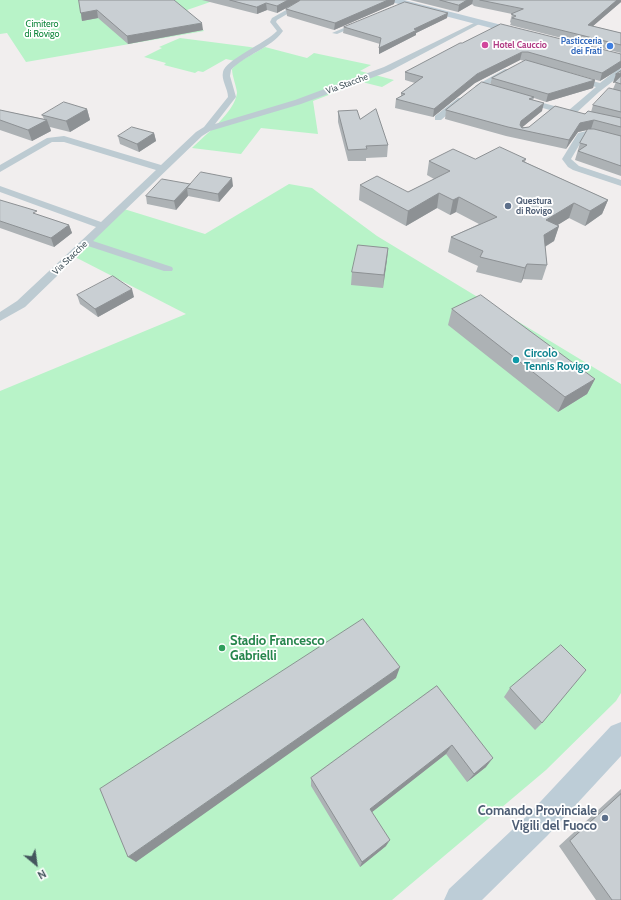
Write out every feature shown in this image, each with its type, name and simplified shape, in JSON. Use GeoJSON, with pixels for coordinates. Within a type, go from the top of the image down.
{"type":"FeatureCollection","features":[{"type":"Feature","properties":{"kind":"street","name":"Via Stacche"},"geometry":{"type":"LineString","coordinates":[[207,130],[232,97],[232,91],[226,72],[227,68],[268,42],[280,31],[273,22],[274,19],[308,0]]}},
{"type":"Feature","properties":{"kind":"street"},"geometry":{"type":"LineString","coordinates":[[399,2],[532,35]]}},
{"type":"Feature","properties":{"kind":"street"},"geometry":{"type":"LineString","coordinates":[[335,33],[369,19]]}},
{"type":"Feature","properties":{"kind":"street","name":"Via Stacche"},"geometry":{"type":"LineString","coordinates":[[0,317],[21,304],[199,134],[207,130],[298,102],[387,69],[480,22]]}},
{"type":"Feature","properties":{"kind":"street"},"geometry":{"type":"LineString","coordinates":[[438,118],[473,90],[517,67]]}},
{"type":"Feature","properties":{"kind":"street"},"geometry":{"type":"LineString","coordinates":[[516,97],[550,111],[575,114],[599,88],[621,71]]}},
{"type":"Feature","properties":{"kind":"street"},"geometry":{"type":"LineString","coordinates":[[566,76],[599,88],[609,94]]}},
{"type":"Feature","properties":{"kind":"street"},"geometry":{"type":"LineString","coordinates":[[473,90],[494,90]]}},
{"type":"Feature","properties":{"kind":"street"},"geometry":{"type":"LineString","coordinates":[[621,141],[591,133],[581,135],[566,159],[576,168],[621,183]]}},
{"type":"Feature","properties":{"kind":"street"},"geometry":{"type":"LineString","coordinates":[[0,169],[50,140],[64,139],[163,169]]}},
{"type":"Feature","properties":{"kind":"street"},"geometry":{"type":"LineString","coordinates":[[0,189],[102,226]]}},
{"type":"Feature","properties":{"kind":"street"},"geometry":{"type":"LineString","coordinates":[[86,242],[168,269]]}},
{"type":"Feature","properties":{"kind":"street"},"geometry":{"type":"LineString","coordinates":[[460,900],[537,826],[621,736]]}},
{"type":"Feature","properties":{"kind":"green space","name":"Cimitero di Rovigo"},"geometry":{"type":"Polygon","coordinates":[[[0,0],[216,0],[187,10],[204,31],[26,62],[7,33],[0,34],[0,0]]]}},
{"type":"Feature","properties":{"kind":"green space"},"geometry":{"type":"Polygon","coordinates":[[[180,38],[255,48],[235,61],[226,59],[203,72],[198,71],[195,73],[164,65],[166,63],[144,57],[162,48],[159,47],[180,38]]]}},
{"type":"Feature","properties":{"kind":"green space"},"geometry":{"type":"Polygon","coordinates":[[[265,47],[307,58],[314,53],[371,65],[360,71],[394,80],[382,87],[362,82],[313,101],[318,134],[261,128],[241,154],[192,148],[219,123],[231,108],[237,93],[232,69],[237,63],[265,47]]]}},
{"type":"Feature","properties":{"kind":"green space"},"geometry":{"type":"Polygon","coordinates":[[[289,184],[312,188],[377,236],[621,384],[621,693],[616,701],[546,770],[392,900],[0,900],[0,391],[186,314],[75,257],[124,209],[205,234],[289,184]]]}},
{"type":"Feature","properties":{"kind":"building"},"geometry":{"type":"Polygon","coordinates":[[[79,0],[174,0],[202,23],[127,36],[97,10],[81,13],[79,0]]]}},
{"type":"Feature","properties":{"kind":"building"},"geometry":{"type":"Polygon","coordinates":[[[230,0],[288,0],[277,6],[266,3],[257,7],[230,0]]]}},
{"type":"Feature","properties":{"kind":"building"},"geometry":{"type":"Polygon","coordinates":[[[301,0],[388,0],[335,23],[286,9],[301,0]]]}},
{"type":"Feature","properties":{"kind":"building"},"geometry":{"type":"Polygon","coordinates":[[[440,0],[467,0],[459,5],[440,0]]]}},
{"type":"Feature","properties":{"kind":"building"},"geometry":{"type":"Polygon","coordinates":[[[480,0],[617,0],[588,25],[621,33],[621,45],[512,18],[516,16],[511,14],[523,9],[480,0]]]}},
{"type":"Feature","properties":{"kind":"building"},"geometry":{"type":"Polygon","coordinates":[[[405,2],[448,13],[379,48],[381,38],[344,27],[405,2]]]}},
{"type":"Feature","properties":{"kind":"building"},"geometry":{"type":"Polygon","coordinates":[[[501,24],[621,54],[621,61],[602,73],[528,52],[522,52],[477,74],[434,109],[396,99],[405,94],[401,93],[423,77],[405,72],[460,43],[501,24]]]}},
{"type":"Feature","properties":{"kind":"building"},"geometry":{"type":"Polygon","coordinates":[[[526,60],[595,80],[548,94],[492,78],[526,60]]]}},
{"type":"Feature","properties":{"kind":"building"},"geometry":{"type":"Polygon","coordinates":[[[621,76],[621,84],[615,82],[621,76]]]}},
{"type":"Feature","properties":{"kind":"building"},"geometry":{"type":"Polygon","coordinates":[[[482,82],[534,97],[529,99],[544,103],[521,121],[520,125],[522,128],[529,127],[555,106],[585,114],[588,111],[621,118],[621,127],[594,120],[580,123],[569,140],[508,127],[446,110],[482,82]]]}},
{"type":"Feature","properties":{"kind":"building"},"geometry":{"type":"Polygon","coordinates":[[[609,88],[621,91],[621,112],[593,105],[609,88]]]}},
{"type":"Feature","properties":{"kind":"building"},"geometry":{"type":"Polygon","coordinates":[[[64,102],[87,109],[66,121],[42,115],[64,102]]]}},
{"type":"Feature","properties":{"kind":"building"},"geometry":{"type":"Polygon","coordinates":[[[376,109],[388,145],[366,146],[367,149],[348,150],[338,111],[357,110],[360,119],[376,109]]]}},
{"type":"Feature","properties":{"kind":"building"},"geometry":{"type":"Polygon","coordinates":[[[0,110],[47,120],[28,130],[0,120],[0,110]]]}},
{"type":"Feature","properties":{"kind":"building"},"geometry":{"type":"Polygon","coordinates":[[[132,127],[154,133],[137,144],[118,136],[132,127]]]}},
{"type":"Feature","properties":{"kind":"building"},"geometry":{"type":"Polygon","coordinates":[[[588,129],[594,129],[621,136],[621,166],[578,151],[587,145],[580,143],[588,129]]]}},
{"type":"Feature","properties":{"kind":"building"},"geometry":{"type":"Polygon","coordinates":[[[500,147],[526,159],[522,161],[608,200],[590,211],[574,203],[546,220],[559,226],[544,235],[547,265],[527,264],[525,268],[480,257],[483,251],[451,237],[497,217],[459,197],[453,200],[439,193],[408,211],[360,185],[377,176],[408,192],[450,171],[429,161],[453,149],[475,159],[500,147]]]}},
{"type":"Feature","properties":{"kind":"building"},"geometry":{"type":"Polygon","coordinates":[[[201,172],[232,178],[218,194],[187,188],[201,172]]]}},
{"type":"Feature","properties":{"kind":"building"},"geometry":{"type":"Polygon","coordinates":[[[162,179],[190,184],[174,201],[146,196],[162,179]]]}},
{"type":"Feature","properties":{"kind":"building"},"geometry":{"type":"Polygon","coordinates":[[[0,200],[37,211],[33,213],[69,225],[51,238],[0,221],[0,200]]]}},
{"type":"Feature","properties":{"kind":"building"},"geometry":{"type":"Polygon","coordinates":[[[358,245],[388,248],[384,275],[352,272],[358,245]]]}},
{"type":"Feature","properties":{"kind":"building"},"geometry":{"type":"Polygon","coordinates":[[[113,276],[132,289],[95,309],[77,295],[113,276]]]}},
{"type":"Feature","properties":{"kind":"building"},"geometry":{"type":"Polygon","coordinates":[[[481,295],[595,379],[565,397],[452,309],[481,295]]]}},
{"type":"Feature","properties":{"kind":"building"},"geometry":{"type":"Polygon","coordinates":[[[363,619],[400,667],[128,857],[100,789],[363,619]]]}},
{"type":"Feature","properties":{"kind":"building"},"geometry":{"type":"Polygon","coordinates":[[[561,645],[586,670],[542,723],[510,688],[561,645]]]}},
{"type":"Feature","properties":{"kind":"building"},"geometry":{"type":"Polygon","coordinates":[[[437,686],[493,758],[474,774],[452,745],[370,809],[390,840],[362,862],[311,778],[437,686]]]}},
{"type":"Feature","properties":{"kind":"building","name":"Comando Provinciale Vigili del Fuoco"},"geometry":{"type":"Polygon","coordinates":[[[621,794],[621,900],[612,900],[570,841],[621,794]]]}},
{"type":"Feature","properties":{"kind":"place","name":"Hotel Cauccio"},"geometry":{"type":"Point","coordinates":[485,45]}},
{"type":"Feature","properties":{"kind":"place","name":"Pasticceria dei Frati"},"geometry":{"type":"Point","coordinates":[610,46]}},
{"type":"Feature","properties":{"kind":"place","name":"Questura di Rovigo"},"geometry":{"type":"Point","coordinates":[508,206]}},
{"type":"Feature","properties":{"kind":"place","name":"Circolo Tennis Rovigo"},"geometry":{"type":"Point","coordinates":[516,360]}},
{"type":"Feature","properties":{"kind":"place","name":"Stadio Francesco Gabrielli"},"geometry":{"type":"Point","coordinates":[222,648]}},
{"type":"Feature","properties":{"kind":"place","name":"Comando Provinciale Vigili del Fuoco"},"geometry":{"type":"Point","coordinates":[605,818]}}]}
